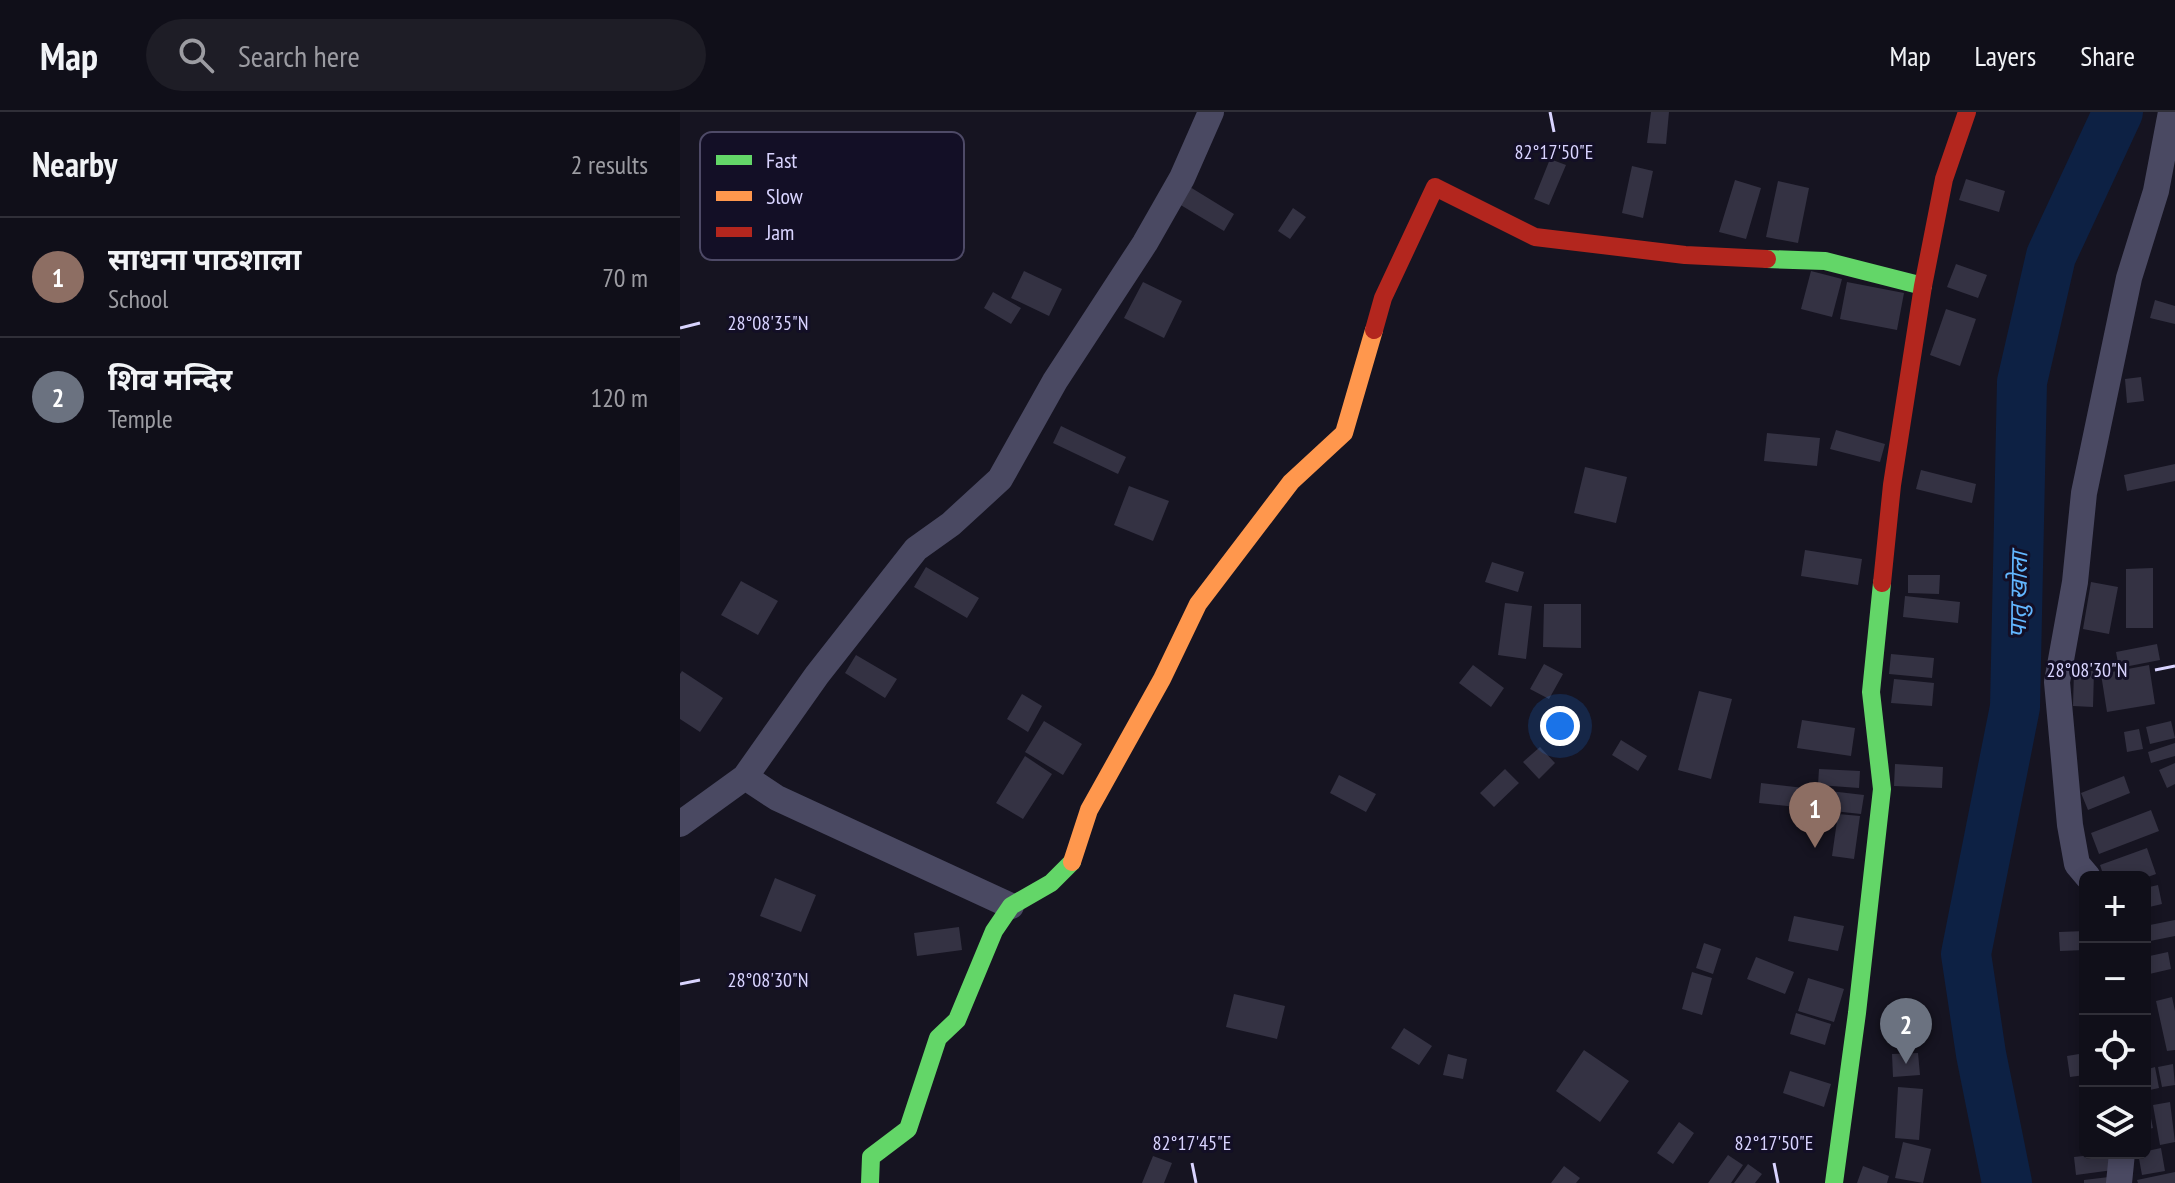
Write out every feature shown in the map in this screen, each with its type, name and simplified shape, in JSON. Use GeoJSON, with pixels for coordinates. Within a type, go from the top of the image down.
{"type":"FeatureCollection","features":[{"type":"Feature","properties":{"kind":"street"},"geometry":{"type":"LineString","coordinates":[[680,824],[745,777],[817,675],[916,549],[951,524],[1000,479],[1055,381],[1145,243],[1182,178],[1211,112]]}},
{"type":"Feature","properties":{"kind":"street"},"geometry":{"type":"LineString","coordinates":[[1834,1183],[1882,789],[1871,692],[1892,485],[1923,286],[1944,179],[1967,112]]}},
{"type":"Feature","properties":{"kind":"street"},"geometry":{"type":"LineString","coordinates":[[2083,871],[2077,864],[2070,825],[2057,682],[2075,582],[2084,493],[2129,278],[2156,191],[2171,112]]}},
{"type":"Feature","properties":{"kind":"street"},"geometry":{"type":"LineString","coordinates":[[870,1183],[871,1157],[908,1129],[938,1038],[957,1020],[994,931],[1011,906],[1051,883],[1071,865],[1089,810],[1162,679],[1198,604],[1291,482],[1344,433],[1383,298],[1435,187],[1535,237],[1685,255],[1825,261],[1923,286]]}},
{"type":"Feature","properties":{"kind":"street"},"geometry":{"type":"LineString","coordinates":[[745,777],[777,798],[1011,906]]}},
{"type":"Feature","properties":{"kind":"street"},"geometry":{"type":"LineString","coordinates":[[2119,1183],[2121,1159]]}},
{"type":"Feature","properties":{"kind":"building"},"geometry":{"type":"Polygon","coordinates":[[[1651,112],[1669,112],[1666,144],[1647,143],[1651,112]]]}},
{"type":"Feature","properties":{"kind":"building"},"geometry":{"type":"Polygon","coordinates":[[[1550,159],[1566,165],[1549,205],[1534,199],[1550,159]]]}},
{"type":"Feature","properties":{"kind":"building"},"geometry":{"type":"Polygon","coordinates":[[[1632,166],[1653,171],[1643,218],[1622,213],[1632,166]]]}},
{"type":"Feature","properties":{"kind":"building"},"geometry":{"type":"Polygon","coordinates":[[[1966,179],[2005,191],[1999,212],[1959,200],[1966,179]]]}},
{"type":"Feature","properties":{"kind":"building"},"geometry":{"type":"Polygon","coordinates":[[[1735,180],[1761,188],[1746,239],[1719,232],[1735,180]]]}},
{"type":"Feature","properties":{"kind":"building"},"geometry":{"type":"Polygon","coordinates":[[[1778,181],[1809,188],[1798,243],[1766,237],[1778,181]]]}},
{"type":"Feature","properties":{"kind":"building"},"geometry":{"type":"Polygon","coordinates":[[[1190,187],[1234,214],[1224,231],[1179,204],[1190,187]]]}},
{"type":"Feature","properties":{"kind":"building"},"geometry":{"type":"Polygon","coordinates":[[[1293,208],[1306,217],[1290,239],[1278,231],[1293,208]]]}},
{"type":"Feature","properties":{"kind":"building"},"geometry":{"type":"Polygon","coordinates":[[[1956,264],[1987,275],[1978,298],[1947,287],[1956,264]]]}},
{"type":"Feature","properties":{"kind":"building"},"geometry":{"type":"Polygon","coordinates":[[[1024,271],[1062,289],[1049,316],[1011,298],[1024,271]]]}},
{"type":"Feature","properties":{"kind":"building"},"geometry":{"type":"Polygon","coordinates":[[[1811,271],[1842,279],[1832,317],[1801,309],[1811,271]]]}},
{"type":"Feature","properties":{"kind":"building"},"geometry":{"type":"Polygon","coordinates":[[[1143,282],[1182,301],[1164,338],[1124,318],[1143,282]]]}},
{"type":"Feature","properties":{"kind":"building"},"geometry":{"type":"Polygon","coordinates":[[[1847,282],[1904,293],[1897,330],[1840,319],[1847,282]]]}},
{"type":"Feature","properties":{"kind":"building"},"geometry":{"type":"Polygon","coordinates":[[[993,292],[1021,308],[1011,324],[984,308],[993,292]]]}},
{"type":"Feature","properties":{"kind":"building"},"geometry":{"type":"Polygon","coordinates":[[[2155,300],[2175,306],[2175,324],[2150,318],[2155,300]]]}},
{"type":"Feature","properties":{"kind":"building"},"geometry":{"type":"Polygon","coordinates":[[[1946,309],[1976,319],[1960,366],[1930,355],[1946,309]]]}},
{"type":"Feature","properties":{"kind":"building"},"geometry":{"type":"Polygon","coordinates":[[[2141,377],[2144,401],[2127,403],[2125,379],[2141,377]]]}},
{"type":"Feature","properties":{"kind":"building"},"geometry":{"type":"Polygon","coordinates":[[[1061,426],[1126,457],[1118,474],[1053,443],[1061,426]]]}},
{"type":"Feature","properties":{"kind":"building"},"geometry":{"type":"Polygon","coordinates":[[[1836,430],[1885,444],[1880,462],[1830,449],[1836,430]]]}},
{"type":"Feature","properties":{"kind":"building"},"geometry":{"type":"Polygon","coordinates":[[[1767,433],[1820,438],[1817,466],[1764,461],[1767,433]]]}},
{"type":"Feature","properties":{"kind":"building"},"geometry":{"type":"Polygon","coordinates":[[[2175,464],[2175,481],[2127,491],[2124,475],[2175,464]]]}},
{"type":"Feature","properties":{"kind":"building"},"geometry":{"type":"Polygon","coordinates":[[[1585,467],[1627,477],[1616,523],[1574,513],[1585,467]]]}},
{"type":"Feature","properties":{"kind":"building"},"geometry":{"type":"Polygon","coordinates":[[[1921,470],[1976,484],[1972,503],[1916,489],[1921,470]]]}},
{"type":"Feature","properties":{"kind":"building"},"geometry":{"type":"Polygon","coordinates":[[[1129,486],[1169,501],[1153,541],[1114,525],[1129,486]]]}},
{"type":"Feature","properties":{"kind":"building"},"geometry":{"type":"Polygon","coordinates":[[[1805,550],[1862,559],[1858,585],[1801,576],[1805,550]]]}},
{"type":"Feature","properties":{"kind":"building"},"geometry":{"type":"Polygon","coordinates":[[[1492,562],[1524,572],[1518,592],[1485,582],[1492,562]]]}},
{"type":"Feature","properties":{"kind":"building"},"geometry":{"type":"Polygon","coordinates":[[[926,567],[979,598],[967,618],[914,587],[926,567]]]}},
{"type":"Feature","properties":{"kind":"building"},"geometry":{"type":"Polygon","coordinates":[[[2153,568],[2153,628],[2126,628],[2126,569],[2153,568]]]}},
{"type":"Feature","properties":{"kind":"building"},"geometry":{"type":"Polygon","coordinates":[[[1908,575],[1940,575],[1939,594],[1908,593],[1908,575]]]}},
{"type":"Feature","properties":{"kind":"building"},"geometry":{"type":"Polygon","coordinates":[[[741,581],[778,601],[758,635],[721,615],[741,581]]]}},
{"type":"Feature","properties":{"kind":"building"},"geometry":{"type":"Polygon","coordinates":[[[2091,582],[2118,587],[2109,634],[2083,629],[2091,582]]]}},
{"type":"Feature","properties":{"kind":"building"},"geometry":{"type":"Polygon","coordinates":[[[1905,596],[1960,602],[1958,623],[1903,617],[1905,596]]]}},
{"type":"Feature","properties":{"kind":"building"},"geometry":{"type":"Polygon","coordinates":[[[1505,603],[1532,606],[1526,659],[1498,655],[1505,603]]]}},
{"type":"Feature","properties":{"kind":"building"},"geometry":{"type":"Polygon","coordinates":[[[1544,604],[1581,604],[1581,648],[1543,647],[1544,604]]]}},
{"type":"Feature","properties":{"kind":"building"},"geometry":{"type":"Polygon","coordinates":[[[2157,644],[2160,660],[2119,668],[2116,652],[2157,644]]]}},
{"type":"Feature","properties":{"kind":"building"},"geometry":{"type":"Polygon","coordinates":[[[1891,654],[1934,658],[1932,678],[1889,674],[1891,654]]]}},
{"type":"Feature","properties":{"kind":"building"},"geometry":{"type":"Polygon","coordinates":[[[856,655],[897,679],[885,698],[845,673],[856,655]]]}},
{"type":"Feature","properties":{"kind":"building"},"geometry":{"type":"Polygon","coordinates":[[[1544,664],[1563,674],[1549,699],[1530,689],[1544,664]]]}},
{"type":"Feature","properties":{"kind":"building"},"geometry":{"type":"Polygon","coordinates":[[[1473,665],[1504,688],[1491,707],[1459,683],[1473,665]]]}},
{"type":"Feature","properties":{"kind":"building"},"geometry":{"type":"Polygon","coordinates":[[[2149,665],[2155,704],[2107,712],[2101,674],[2149,665]]]}},
{"type":"Feature","properties":{"kind":"building"},"geometry":{"type":"Polygon","coordinates":[[[682,671],[723,698],[700,732],[680,719],[682,671]]]}},
{"type":"Feature","properties":{"kind":"building"},"geometry":{"type":"Polygon","coordinates":[[[2074,671],[2094,671],[2093,707],[2073,706],[2074,671]]]}},
{"type":"Feature","properties":{"kind":"building"},"geometry":{"type":"Polygon","coordinates":[[[1894,679],[1934,683],[1932,706],[1891,703],[1894,679]]]}},
{"type":"Feature","properties":{"kind":"building"},"geometry":{"type":"Polygon","coordinates":[[[1699,691],[1732,699],[1711,779],[1678,770],[1699,691]]]}},
{"type":"Feature","properties":{"kind":"building"},"geometry":{"type":"Polygon","coordinates":[[[1022,694],[1042,706],[1028,732],[1007,719],[1022,694]]]}},
{"type":"Feature","properties":{"kind":"building"},"geometry":{"type":"Polygon","coordinates":[[[1802,720],[1855,728],[1851,756],[1797,748],[1802,720]]]}},
{"type":"Feature","properties":{"kind":"building"},"geometry":{"type":"Polygon","coordinates":[[[1044,721],[1082,744],[1063,775],[1025,752],[1044,721]]]}},
{"type":"Feature","properties":{"kind":"building"},"geometry":{"type":"Polygon","coordinates":[[[2171,721],[2175,738],[2150,744],[2146,727],[2171,721]]]}},
{"type":"Feature","properties":{"kind":"building"},"geometry":{"type":"Polygon","coordinates":[[[2139,729],[2143,749],[2127,752],[2124,732],[2139,729]]]}},
{"type":"Feature","properties":{"kind":"building"},"geometry":{"type":"Polygon","coordinates":[[[1621,740],[1647,756],[1638,771],[1612,755],[1621,740]]]}},
{"type":"Feature","properties":{"kind":"building"},"geometry":{"type":"Polygon","coordinates":[[[2175,743],[2175,756],[2151,763],[2148,752],[2175,743]]]}},
{"type":"Feature","properties":{"kind":"building"},"geometry":{"type":"Polygon","coordinates":[[[1540,747],[1555,763],[1539,779],[1523,762],[1540,747]]]}},
{"type":"Feature","properties":{"kind":"building"},"geometry":{"type":"Polygon","coordinates":[[[1025,756],[1052,774],[1023,819],[996,803],[1025,756]]]}},
{"type":"Feature","properties":{"kind":"building"},"geometry":{"type":"Polygon","coordinates":[[[2175,763],[2175,784],[2167,788],[2159,770],[2175,763]]]}},
{"type":"Feature","properties":{"kind":"building"},"geometry":{"type":"Polygon","coordinates":[[[1895,764],[1943,767],[1942,788],[1894,786],[1895,764]]]}},
{"type":"Feature","properties":{"kind":"building"},"geometry":{"type":"Polygon","coordinates":[[[1505,769],[1519,783],[1494,807],[1480,793],[1505,769]]]}},
{"type":"Feature","properties":{"kind":"building"},"geometry":{"type":"Polygon","coordinates":[[[1819,769],[1860,771],[1859,788],[1818,785],[1819,769]]]}},
{"type":"Feature","properties":{"kind":"building"},"geometry":{"type":"Polygon","coordinates":[[[1339,775],[1376,794],[1366,812],[1330,793],[1339,775]]]}},
{"type":"Feature","properties":{"kind":"building"},"geometry":{"type":"Polygon","coordinates":[[[2124,776],[2130,793],[2088,810],[2081,793],[2124,776]]]}},
{"type":"Feature","properties":{"kind":"building"},"geometry":{"type":"Polygon","coordinates":[[[1761,783],[1864,795],[1861,814],[1759,803],[1761,783]]]}},
{"type":"Feature","properties":{"kind":"building"},"geometry":{"type":"Polygon","coordinates":[[[2151,810],[2159,831],[2099,854],[2091,833],[2151,810]]]}},
{"type":"Feature","properties":{"kind":"building"},"geometry":{"type":"Polygon","coordinates":[[[1838,814],[1860,816],[1854,859],[1832,856],[1838,814]]]}},
{"type":"Feature","properties":{"kind":"building"},"geometry":{"type":"Polygon","coordinates":[[[2147,848],[2156,874],[2151,876],[2151,871],[2102,871],[2100,865],[2147,848]]]}},
{"type":"Feature","properties":{"kind":"building"},"geometry":{"type":"Polygon","coordinates":[[[775,878],[816,895],[801,932],[760,916],[775,878]]]}},
{"type":"Feature","properties":{"kind":"building"},"geometry":{"type":"Polygon","coordinates":[[[2158,885],[2162,904],[2151,907],[2151,887],[2158,885]]]}},
{"type":"Feature","properties":{"kind":"building"},"geometry":{"type":"Polygon","coordinates":[[[1794,916],[1844,926],[1838,951],[1788,941],[1794,916]]]}},
{"type":"Feature","properties":{"kind":"building"},"geometry":{"type":"Polygon","coordinates":[[[2175,920],[2175,936],[2151,941],[2151,925],[2175,920]]]}},
{"type":"Feature","properties":{"kind":"building"},"geometry":{"type":"Polygon","coordinates":[[[959,927],[962,950],[917,956],[914,933],[959,927]]]}},
{"type":"Feature","properties":{"kind":"building"},"geometry":{"type":"Polygon","coordinates":[[[2079,931],[2079,950],[2060,951],[2059,932],[2079,931]]]}},
{"type":"Feature","properties":{"kind":"building"},"geometry":{"type":"Polygon","coordinates":[[[1704,943],[1721,949],[1713,974],[1696,968],[1704,943]]]}},
{"type":"Feature","properties":{"kind":"building"},"geometry":{"type":"Polygon","coordinates":[[[2168,952],[2171,969],[2151,974],[2151,956],[2168,952]]]}},
{"type":"Feature","properties":{"kind":"building"},"geometry":{"type":"Polygon","coordinates":[[[1756,957],[1794,972],[1785,994],[1747,979],[1756,957]]]}},
{"type":"Feature","properties":{"kind":"building"},"geometry":{"type":"Polygon","coordinates":[[[1692,972],[1712,978],[1702,1015],[1682,1009],[1692,972]]]}},
{"type":"Feature","properties":{"kind":"building"},"geometry":{"type":"Polygon","coordinates":[[[1808,978],[1844,989],[1834,1022],[1798,1011],[1808,978]]]}},
{"type":"Feature","properties":{"kind":"building"},"geometry":{"type":"Polygon","coordinates":[[[1234,994],[1285,1006],[1277,1039],[1226,1027],[1234,994]]]}},
{"type":"Feature","properties":{"kind":"building"},"geometry":{"type":"Polygon","coordinates":[[[2172,997],[2175,1050],[2167,1051],[2156,1001],[2172,997]]]}},
{"type":"Feature","properties":{"kind":"building"},"geometry":{"type":"Polygon","coordinates":[[[1796,1013],[1831,1024],[1825,1045],[1790,1034],[1796,1013]]]}},
{"type":"Feature","properties":{"kind":"building"},"geometry":{"type":"Polygon","coordinates":[[[1404,1028],[1432,1046],[1419,1065],[1391,1048],[1404,1028]]]}},
{"type":"Feature","properties":{"kind":"building"},"geometry":{"type":"Polygon","coordinates":[[[1584,1050],[1629,1081],[1600,1122],[1556,1091],[1584,1050]]]}},
{"type":"Feature","properties":{"kind":"building"},"geometry":{"type":"Polygon","coordinates":[[[1918,1053],[1920,1075],[1893,1077],[1892,1054],[1918,1053]]]}},
{"type":"Feature","properties":{"kind":"building"},"geometry":{"type":"Polygon","coordinates":[[[1448,1054],[1467,1059],[1463,1079],[1443,1075],[1448,1054]]]}},
{"type":"Feature","properties":{"kind":"building"},"geometry":{"type":"Polygon","coordinates":[[[2079,1054],[2079,1076],[2070,1077],[2067,1056],[2079,1054]]]}},
{"type":"Feature","properties":{"kind":"building"},"geometry":{"type":"Polygon","coordinates":[[[2173,1064],[2175,1085],[2162,1087],[2158,1067],[2173,1064]]]}},
{"type":"Feature","properties":{"kind":"building"},"geometry":{"type":"Polygon","coordinates":[[[2155,1067],[2159,1088],[2151,1090],[2151,1087],[2151,1068],[2155,1067]]]}},
{"type":"Feature","properties":{"kind":"building"},"geometry":{"type":"Polygon","coordinates":[[[1790,1071],[1831,1084],[1824,1107],[1783,1093],[1790,1071]]]}},
{"type":"Feature","properties":{"kind":"building"},"geometry":{"type":"Polygon","coordinates":[[[1898,1087],[1923,1089],[1919,1140],[1895,1138],[1898,1087]]]}},
{"type":"Feature","properties":{"kind":"building"},"geometry":{"type":"Polygon","coordinates":[[[2170,1102],[2175,1142],[2160,1145],[2153,1105],[2170,1102]]]}},
{"type":"Feature","properties":{"kind":"building"},"geometry":{"type":"Polygon","coordinates":[[[1679,1122],[1694,1133],[1673,1164],[1657,1153],[1679,1122]]]}},
{"type":"Feature","properties":{"kind":"building"},"geometry":{"type":"Polygon","coordinates":[[[1903,1142],[1931,1149],[1923,1183],[1895,1178],[1903,1142]]]}},
{"type":"Feature","properties":{"kind":"building"},"geometry":{"type":"Polygon","coordinates":[[[2161,1148],[2165,1171],[2142,1175],[2139,1159],[2151,1159],[2151,1150],[2161,1148]]]}},
{"type":"Feature","properties":{"kind":"building"},"geometry":{"type":"Polygon","coordinates":[[[1728,1155],[1743,1165],[1731,1183],[1708,1183],[1728,1155]]]}},
{"type":"Feature","properties":{"kind":"building"},"geometry":{"type":"Polygon","coordinates":[[[1153,1156],[1172,1163],[1164,1183],[1142,1183],[1153,1156]]]}},
{"type":"Feature","properties":{"kind":"building"},"geometry":{"type":"Polygon","coordinates":[[[2074,1157],[2112,1159],[2113,1170],[2076,1175],[2074,1157]]]}},
{"type":"Feature","properties":{"kind":"building"},"geometry":{"type":"Polygon","coordinates":[[[1748,1164],[1762,1174],[1755,1183],[1734,1183],[1748,1164]]]}},
{"type":"Feature","properties":{"kind":"building"},"geometry":{"type":"Polygon","coordinates":[[[1564,1166],[1580,1178],[1576,1183],[1551,1183],[1564,1166]]]}},
{"type":"Feature","properties":{"kind":"building"},"geometry":{"type":"Polygon","coordinates":[[[1863,1166],[1889,1176],[1887,1183],[1857,1183],[1863,1166]]]}},
{"type":"Feature","properties":{"kind":"building"},"geometry":{"type":"Polygon","coordinates":[[[2175,1172],[2175,1183],[2138,1183],[2137,1180],[2175,1172]]]}},
{"type":"Feature","properties":{"kind":"building"},"geometry":{"type":"Polygon","coordinates":[[[2109,1177],[2110,1183],[2084,1183],[2084,1180],[2109,1177]]]}},
{"type":"Feature","properties":{"kind":"waterway","name":"पातु खोला"},"geometry":{"type":"LineString","coordinates":[[2007,1183],[1981,1054],[1966,954],[2015,707],[2022,382],[2051,256],[2118,112]]}},
{"type":"Feature","properties":{"kind":"traffic: fast"},"geometry":{"type":"LineString","coordinates":[[1767,259],[1825,261],[1923,286]]}},
{"type":"Feature","properties":{"kind":"traffic: fast"},"geometry":{"type":"LineString","coordinates":[[1834,1183],[1882,789],[1871,692],[1882,583]]}},
{"type":"Feature","properties":{"kind":"traffic: fast"},"geometry":{"type":"LineString","coordinates":[[870,1183],[871,1157],[908,1129],[938,1038],[957,1020],[994,931],[1011,906],[1051,883],[1072,862]]}},
{"type":"Feature","properties":{"kind":"traffic: slow"},"geometry":{"type":"LineString","coordinates":[[1072,862],[1089,810],[1162,679],[1198,604],[1291,482],[1344,433],[1374,330]]}},
{"type":"Feature","properties":{"kind":"traffic: jam"},"geometry":{"type":"LineString","coordinates":[[1882,583],[1892,485],[1923,286],[1944,179],[1967,112]]}},
{"type":"Feature","properties":{"kind":"traffic: jam"},"geometry":{"type":"LineString","coordinates":[[1374,330],[1383,298],[1435,187],[1535,237],[1685,255],[1767,259]]}},
{"type":"Feature","properties":{"kind":"place","name":"साधना पाठशाला"},"geometry":{"type":"Point","coordinates":[1815,848]}},
{"type":"Feature","properties":{"kind":"place","name":"शिव मन्दिर"},"geometry":{"type":"Point","coordinates":[1906,1064]}}]}
